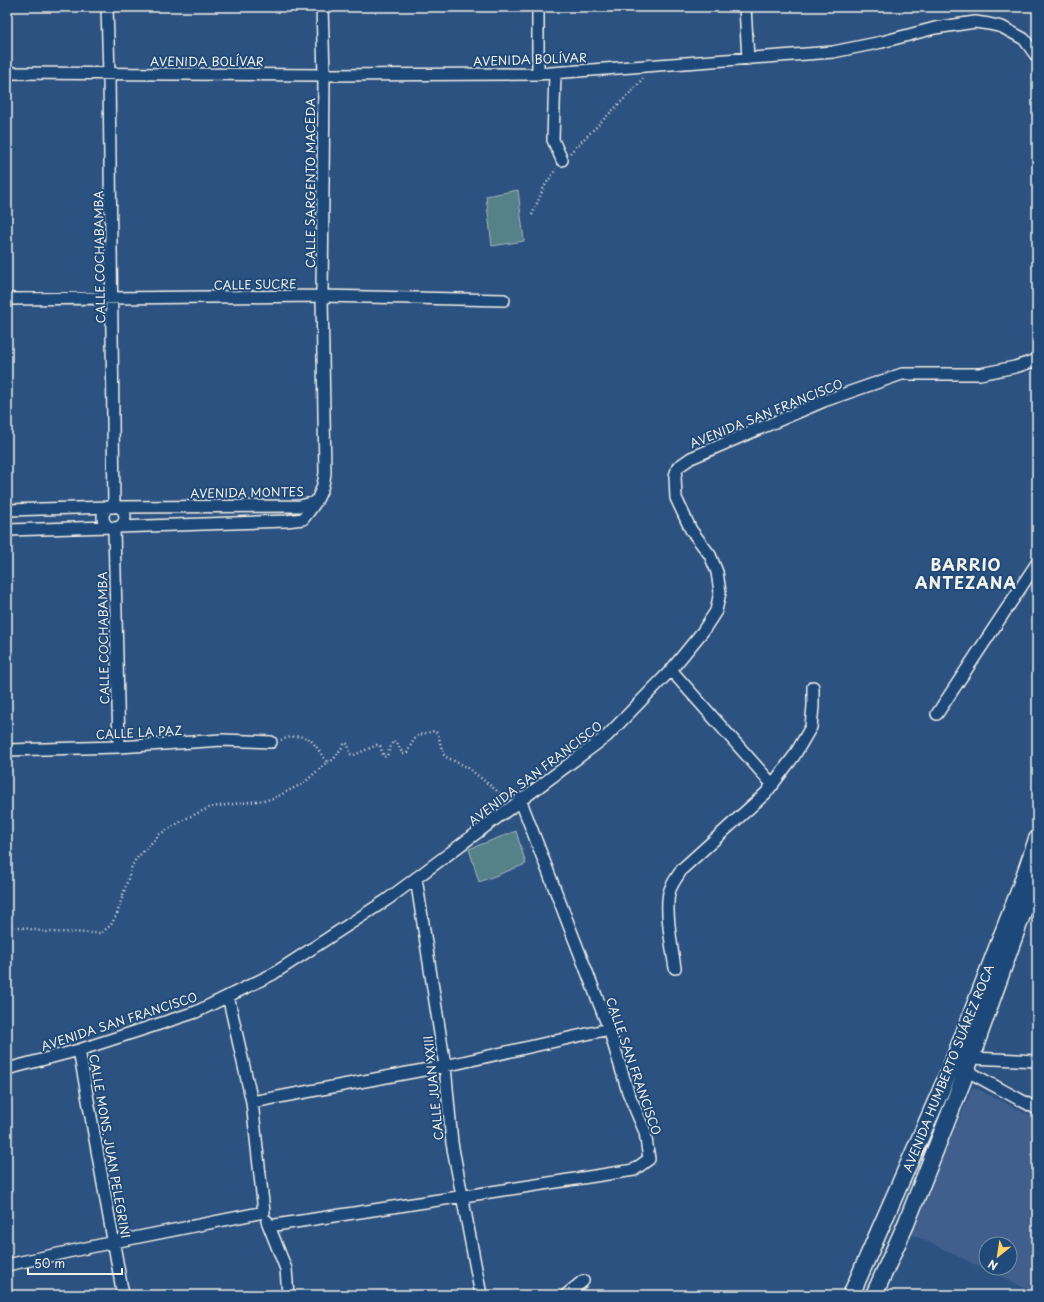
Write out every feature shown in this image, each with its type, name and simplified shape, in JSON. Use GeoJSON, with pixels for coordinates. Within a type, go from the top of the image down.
{"type":"FeatureCollection","features":[{"type":"Feature","properties":{"kind":"main road","name":"AVENIDA HUMBERTO SUÁREZ ROCA"},"geometry":{"type":"LineString","coordinates":[[874,1295],[906,1224],[1037,839]]}},
{"type":"Feature","properties":{"kind":"main road","name":"AVENIDA HUMBERTO SUÁREZ ROCA"},"geometry":{"type":"LineString","coordinates":[[851,1295],[962,1061],[1037,873]]}},
{"type":"Feature","properties":{"kind":"street","name":"CALLE COCHABAMBA"},"geometry":{"type":"LineString","coordinates":[[107,7],[113,299],[114,507]]}},
{"type":"Feature","properties":{"kind":"street","name":"CALLE SARGENTO MACEDA"},"geometry":{"type":"LineString","coordinates":[[316,502],[323,485],[324,473],[322,296],[324,75],[322,7]]}},
{"type":"Feature","properties":{"kind":"street"},"geometry":{"type":"LineString","coordinates":[[538,7],[538,74]]}},
{"type":"Feature","properties":{"kind":"street"},"geometry":{"type":"LineString","coordinates":[[744,7],[748,58]]}},
{"type":"Feature","properties":{"kind":"street","name":"AVENIDA BOLÍVAR"},"geometry":{"type":"LineString","coordinates":[[7,73],[324,75],[538,74],[833,52],[882,42],[935,28],[975,22],[1002,27],[1024,39],[1037,57]]}},
{"type":"Feature","properties":{"kind":"street"},"geometry":{"type":"LineString","coordinates":[[555,73],[553,140],[562,160]]}},
{"type":"Feature","properties":{"kind":"street","name":"CALLE SUCRE"},"geometry":{"type":"LineString","coordinates":[[7,299],[322,296],[504,300]]}},
{"type":"Feature","properties":{"kind":"street","name":"AVENIDA SAN FRANCISCO"},"geometry":{"type":"LineString","coordinates":[[7,1069],[79,1050],[196,1012],[273,974],[388,899],[607,736],[671,670],[703,631],[716,611],[720,592],[717,572],[710,554],[691,530],[676,498],[675,476],[678,468],[691,458],[824,401],[902,374],[980,374],[1015,368],[1037,360]]}},
{"type":"Feature","properties":{"kind":"street","name":"AVENIDA MONTES"},"geometry":{"type":"LineString","coordinates":[[7,510],[114,507],[300,506],[316,502]]}},
{"type":"Feature","properties":{"kind":"street","name":"AVENIDA MONTES"},"geometry":{"type":"LineString","coordinates":[[7,530],[286,521],[303,519],[316,502]]}},
{"type":"Feature","properties":{"kind":"street"},"geometry":{"type":"LineString","coordinates":[[114,507],[123,512],[125,515],[124,522],[114,527],[104,521],[104,518],[105,511],[114,507]]}},
{"type":"Feature","properties":{"kind":"street","name":"CALLE COCHABAMBA"},"geometry":{"type":"LineString","coordinates":[[114,527],[119,747]]}},
{"type":"Feature","properties":{"kind":"street"},"geometry":{"type":"LineString","coordinates":[[937,714],[1037,563]]}},
{"type":"Feature","properties":{"kind":"street"},"geometry":{"type":"LineString","coordinates":[[671,670],[773,785]]}},
{"type":"Feature","properties":{"kind":"street"},"geometry":{"type":"LineString","coordinates":[[675,968],[668,905],[669,893],[673,884],[682,869],[766,793],[794,756],[811,727],[813,687]]}},
{"type":"Feature","properties":{"kind":"street","name":"CALLE LA PAZ"},"geometry":{"type":"LineString","coordinates":[[7,750],[119,747],[222,740],[271,742]]}},
{"type":"Feature","properties":{"kind":"street","name":"CALLE SAN FRANCISCO"},"geometry":{"type":"LineString","coordinates":[[269,1226],[634,1170],[649,1159],[645,1132],[628,1092],[609,1029],[517,802]]}},
{"type":"Feature","properties":{"kind":"street","name":"CALLE JUAN XXIII"},"geometry":{"type":"LineString","coordinates":[[416,878],[445,1066],[452,1142],[481,1295]]}},
{"type":"Feature","properties":{"kind":"street"},"geometry":{"type":"LineString","coordinates":[[228,996],[252,1102],[264,1212],[286,1269],[288,1295]]}},
{"type":"Feature","properties":{"kind":"street"},"geometry":{"type":"LineString","coordinates":[[252,1102],[445,1066],[609,1029]]}},
{"type":"Feature","properties":{"kind":"street","name":"CALLE MONS. JUAN PELEGRINI"},"geometry":{"type":"LineString","coordinates":[[79,1050],[123,1295]]}},
{"type":"Feature","properties":{"kind":"street"},"geometry":{"type":"LineString","coordinates":[[962,1061],[1037,1061]]}},
{"type":"Feature","properties":{"kind":"street"},"geometry":{"type":"LineString","coordinates":[[962,1061],[1037,1109]]}},
{"type":"Feature","properties":{"kind":"street"},"geometry":{"type":"LineString","coordinates":[[7,1265],[264,1212]]}},
{"type":"Feature","properties":{"kind":"street"},"geometry":{"type":"LineString","coordinates":[[566,1295],[583,1281]]}},
{"type":"Feature","properties":{"kind":"path"},"geometry":{"type":"LineString","coordinates":[[532,216],[544,187],[562,160],[633,90],[644,77],[649,65]]}},
{"type":"Feature","properties":{"kind":"path"},"geometry":{"type":"LineString","coordinates":[[7,925],[47,932],[101,933],[111,925],[117,914],[132,866],[136,859],[160,834],[187,818],[211,807],[272,799],[282,795],[304,783],[327,762],[333,760],[345,743],[348,744],[350,754],[354,755],[377,745],[380,746],[384,757],[387,756],[393,742],[397,743],[403,754],[407,753],[418,734],[435,731],[438,734],[443,754],[467,767],[517,802]]}},
{"type":"Feature","properties":{"kind":"path"},"geometry":{"type":"LineString","coordinates":[[271,742],[290,737],[309,739],[327,762]]}},
{"type":"Feature","properties":{"kind":"shaded area"},"geometry":{"type":"Polygon","coordinates":[[[973,1087],[1037,1119],[1037,1294],[999,1276],[1018,1276],[1018,1236],[978,1236],[978,1266],[909,1233],[973,1087]]]}},
{"type":"Feature","properties":{"kind":"green space"},"geometry":{"type":"Polygon","coordinates":[[[518,190],[524,241],[492,246],[486,196],[518,190]]]}},
{"type":"Feature","properties":{"kind":"green space"},"geometry":{"type":"Polygon","coordinates":[[[516,831],[526,864],[479,882],[469,849],[516,831]]]}},
{"type":"Feature","properties":{"kind":"district","name":"BARRIO ANTEZANA"},"geometry":{"type":"Point","coordinates":[966,573]}}]}
